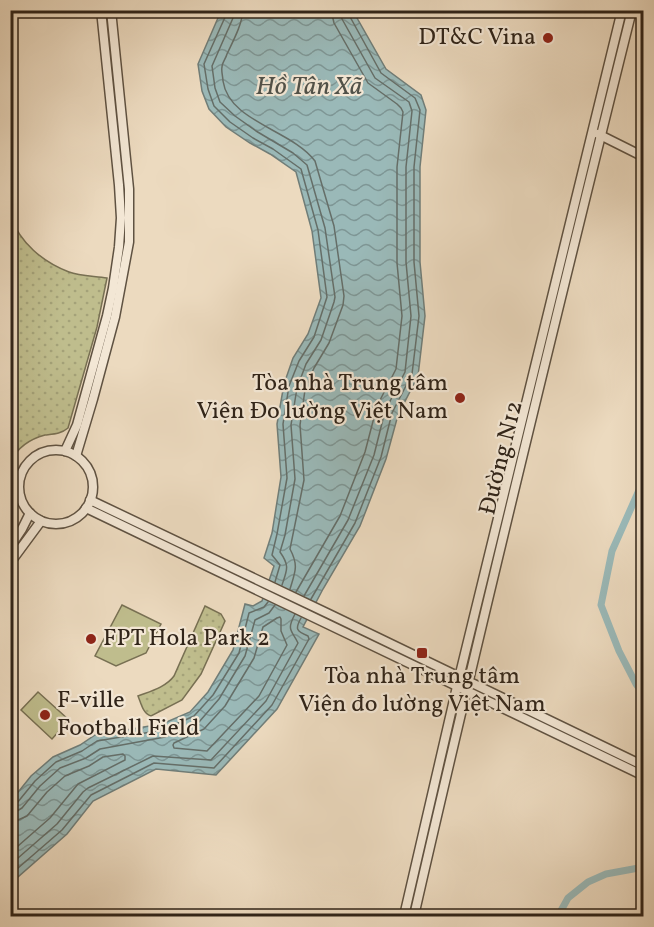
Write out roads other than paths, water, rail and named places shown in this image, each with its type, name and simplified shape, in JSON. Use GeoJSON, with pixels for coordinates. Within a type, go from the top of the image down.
{"type":"FeatureCollection","features":[{"type":"Feature","properties":{"kind":"street"},"geometry":{"type":"LineString","coordinates":[[101,10],[114,86]]}},
{"type":"Feature","properties":{"kind":"street"},"geometry":{"type":"LineString","coordinates":[[65,451],[77,425],[107,316],[119,247],[120,150],[114,86],[111,10]]}},
{"type":"Feature","properties":{"kind":"street","name":"Đường N12"},"geometry":{"type":"LineString","coordinates":[[597,133],[621,10]]}},
{"type":"Feature","properties":{"kind":"street","name":"Đường N12"},"geometry":{"type":"LineString","coordinates":[[404,916],[597,133],[632,10]]}},
{"type":"Feature","properties":{"kind":"street"},"geometry":{"type":"LineString","coordinates":[[597,133],[644,157]]}},
{"type":"Feature","properties":{"kind":"street"},"geometry":{"type":"LineString","coordinates":[[76,456],[115,317],[129,242],[129,189],[120,150]]}},
{"type":"Feature","properties":{"kind":"street"},"geometry":{"type":"LineString","coordinates":[[54,450],[65,451],[76,456],[85,464],[93,485],[88,504],[78,516],[68,522],[57,524],[40,521],[24,507],[19,495],[19,482],[23,470],[30,460],[41,453],[54,450]]}},
{"type":"Feature","properties":{"kind":"street"},"geometry":{"type":"LineString","coordinates":[[88,504],[262,587],[320,610],[644,776]]}},
{"type":"Feature","properties":{"kind":"street"},"geometry":{"type":"LineString","coordinates":[[10,547],[30,513]]}},
{"type":"Feature","properties":{"kind":"street"},"geometry":{"type":"LineString","coordinates":[[10,563],[40,521]]}},
{"type":"Feature","properties":{"kind":"street"},"geometry":{"type":"LineString","coordinates":[[262,587],[316,618],[644,766]]}},
{"type":"Feature","properties":{"kind":"street","name":"Đường N12"},"geometry":{"type":"LineString","coordinates":[[414,916],[463,684]]}},
{"type":"Feature","properties":{"kind":"water","name":"Hồ Tân Xã"},"geometry":{"type":"Polygon","coordinates":[[[221,11],[353,11],[386,69],[421,95],[426,110],[420,167],[420,262],[425,316],[418,376],[398,415],[386,459],[360,526],[303,627],[319,634],[277,709],[216,775],[156,769],[93,801],[67,834],[11,883],[11,801],[31,776],[53,757],[80,745],[95,735],[162,724],[190,712],[208,692],[233,650],[245,604],[253,606],[262,601],[274,566],[264,558],[272,533],[281,477],[277,424],[284,384],[293,358],[308,334],[321,298],[312,231],[296,172],[226,127],[209,109],[202,91],[198,64],[221,11]]]}},
{"type":"Feature","properties":{"kind":"waterway"},"geometry":{"type":"LineString","coordinates":[[644,479],[612,551],[601,605],[619,651],[636,684],[644,694]]}},
{"type":"Feature","properties":{"kind":"waterway"},"geometry":{"type":"LineString","coordinates":[[558,916],[568,898],[588,882],[606,874],[644,867]]}},
{"type":"Feature","properties":{"kind":"place","name":"DT&C Vina"},"geometry":{"type":"Point","coordinates":[548,38]}},
{"type":"Feature","properties":{"kind":"place","name":"Tòa nhà Trung tâm Viện Đo lường Việt Nam"},"geometry":{"type":"Point","coordinates":[460,398]}},
{"type":"Feature","properties":{"kind":"place","name":"FPT Hola Park 2"},"geometry":{"type":"Point","coordinates":[91,639]}},
{"type":"Feature","properties":{"kind":"place","name":"Tòa nhà Trung tâm Viện đo lường Việt Nam"},"geometry":{"type":"Point","coordinates":[422,653]}},
{"type":"Feature","properties":{"kind":"place","name":"F-ville Football Field"},"geometry":{"type":"Point","coordinates":[45,715]}}]}
